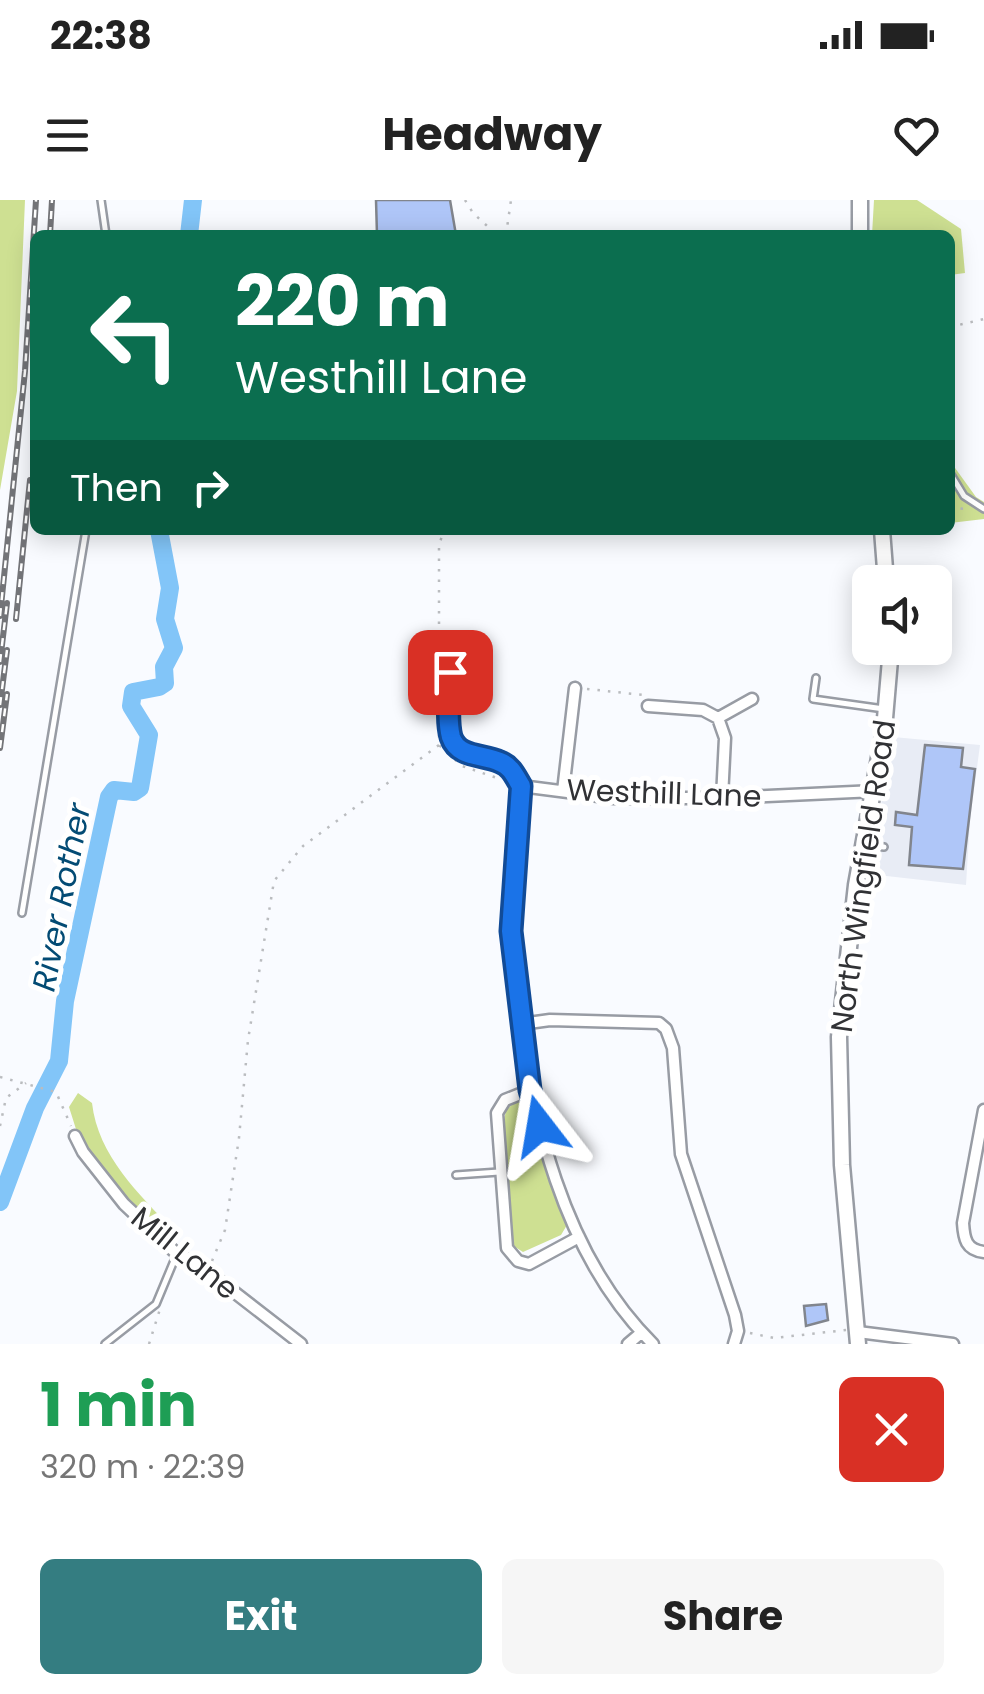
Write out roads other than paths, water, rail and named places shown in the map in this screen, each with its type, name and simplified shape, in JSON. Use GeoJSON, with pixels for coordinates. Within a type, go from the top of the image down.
{"type":"FeatureCollection","features":[{"type":"Feature","properties":{"kind":"main road"},"geometry":{"type":"LineString","coordinates":[[860,200],[860,230]]}},
{"type":"Feature","properties":{"kind":"main road"},"geometry":{"type":"LineString","coordinates":[[882,535],[885,565]]}},
{"type":"Feature","properties":{"kind":"main road","name":"North Wingfield Road"},"geometry":{"type":"LineString","coordinates":[[857,1335],[842,1165],[839,1037],[856,885],[883,768],[890,665]]}},
{"type":"Feature","properties":{"kind":"street","name":"Westhill Lane"},"geometry":{"type":"LineString","coordinates":[[450,640],[450,736],[457,748],[500,762],[513,772],[521,786],[614,798],[875,792]]}},
{"type":"Feature","properties":{"kind":"street"},"geometry":{"type":"LineString","coordinates":[[563,791],[575,688]]}},
{"type":"Feature","properties":{"kind":"street"},"geometry":{"type":"LineString","coordinates":[[718,718],[752,699]]}},
{"type":"Feature","properties":{"kind":"street"},"geometry":{"type":"LineString","coordinates":[[648,706],[703,710],[718,718],[725,738],[722,798]]}},
{"type":"Feature","properties":{"kind":"street"},"geometry":{"type":"LineString","coordinates":[[521,786],[511,931],[530,1090],[550,1162],[579,1237],[622,1310],[652,1344]]}},
{"type":"Feature","properties":{"kind":"street"},"geometry":{"type":"LineString","coordinates":[[521,1024],[550,1020],[658,1022],[666,1029],[673,1048],[682,1154],[738,1331],[734,1344]]}},
{"type":"Feature","properties":{"kind":"street"},"geometry":{"type":"LineString","coordinates":[[530,1090],[504,1100],[498,1113],[507,1248],[518,1261],[529,1264],[579,1237]]}},
{"type":"Feature","properties":{"kind":"street"},"geometry":{"type":"LineString","coordinates":[[984,1110],[962,1223],[965,1241],[974,1251],[984,1252]]}},
{"type":"Feature","properties":{"kind":"street","name":"Mill Lane"},"geometry":{"type":"LineString","coordinates":[[75,1136],[124,1204],[178,1254],[208,1272],[301,1344]]}},
{"type":"Feature","properties":{"kind":"street"},"geometry":{"type":"LineString","coordinates":[[628,1344],[641,1333]]}},
{"type":"Feature","properties":{"kind":"street"},"geometry":{"type":"LineString","coordinates":[[857,1335],[953,1344]]}},
{"type":"Feature","properties":{"kind":"lane"},"geometry":{"type":"LineString","coordinates":[[101,200],[105,230]]}},
{"type":"Feature","properties":{"kind":"lane"},"geometry":{"type":"LineString","coordinates":[[955,481],[964,496],[984,509]]}},
{"type":"Feature","properties":{"kind":"lane"},"geometry":{"type":"LineString","coordinates":[[22,914],[85,535]]}},
{"type":"Feature","properties":{"kind":"lane"},"geometry":{"type":"LineString","coordinates":[[816,678],[814,699],[886,709]]}},
{"type":"Feature","properties":{"kind":"lane"},"geometry":{"type":"LineString","coordinates":[[864,845],[884,847]]}},
{"type":"Feature","properties":{"kind":"lane"},"geometry":{"type":"LineString","coordinates":[[456,1175],[502,1172]]}},
{"type":"Feature","properties":{"kind":"lane"},"geometry":{"type":"LineString","coordinates":[[105,1344],[156,1304],[170,1264],[178,1254]]}},
{"type":"Feature","properties":{"kind":"waterway","name":"River Rother"},"geometry":{"type":"LineString","coordinates":[[190,230],[193,200]]}},
{"type":"Feature","properties":{"kind":"waterway","name":"River Rother"},"geometry":{"type":"LineString","coordinates":[[0,1202],[35,1108],[59,1061],[65,1001],[109,797],[114,790],[134,792],[140,788],[149,735],[131,706],[133,692],[165,683],[164,667],[174,648],[165,619],[170,588],[160,535]]}},
{"type":"Feature","properties":{"kind":"railway"},"geometry":{"type":"LineString","coordinates":[[34,230],[36,200]]}},
{"type":"Feature","properties":{"kind":"railway"},"geometry":{"type":"LineString","coordinates":[[50,230],[52,200]]}},
{"type":"Feature","properties":{"kind":"railway"},"geometry":{"type":"LineString","coordinates":[[0,616],[30,293]]}},
{"type":"Feature","properties":{"kind":"railway"},"geometry":{"type":"LineString","coordinates":[[16,619],[30,480]]}},
{"type":"Feature","properties":{"kind":"railway"},"geometry":{"type":"LineString","coordinates":[[0,662],[7,603]]}},
{"type":"Feature","properties":{"kind":"railway"},"geometry":{"type":"LineString","coordinates":[[0,705],[7,650]]}},
{"type":"Feature","properties":{"kind":"railway"},"geometry":{"type":"LineString","coordinates":[[0,748],[7,694]]}}]}
